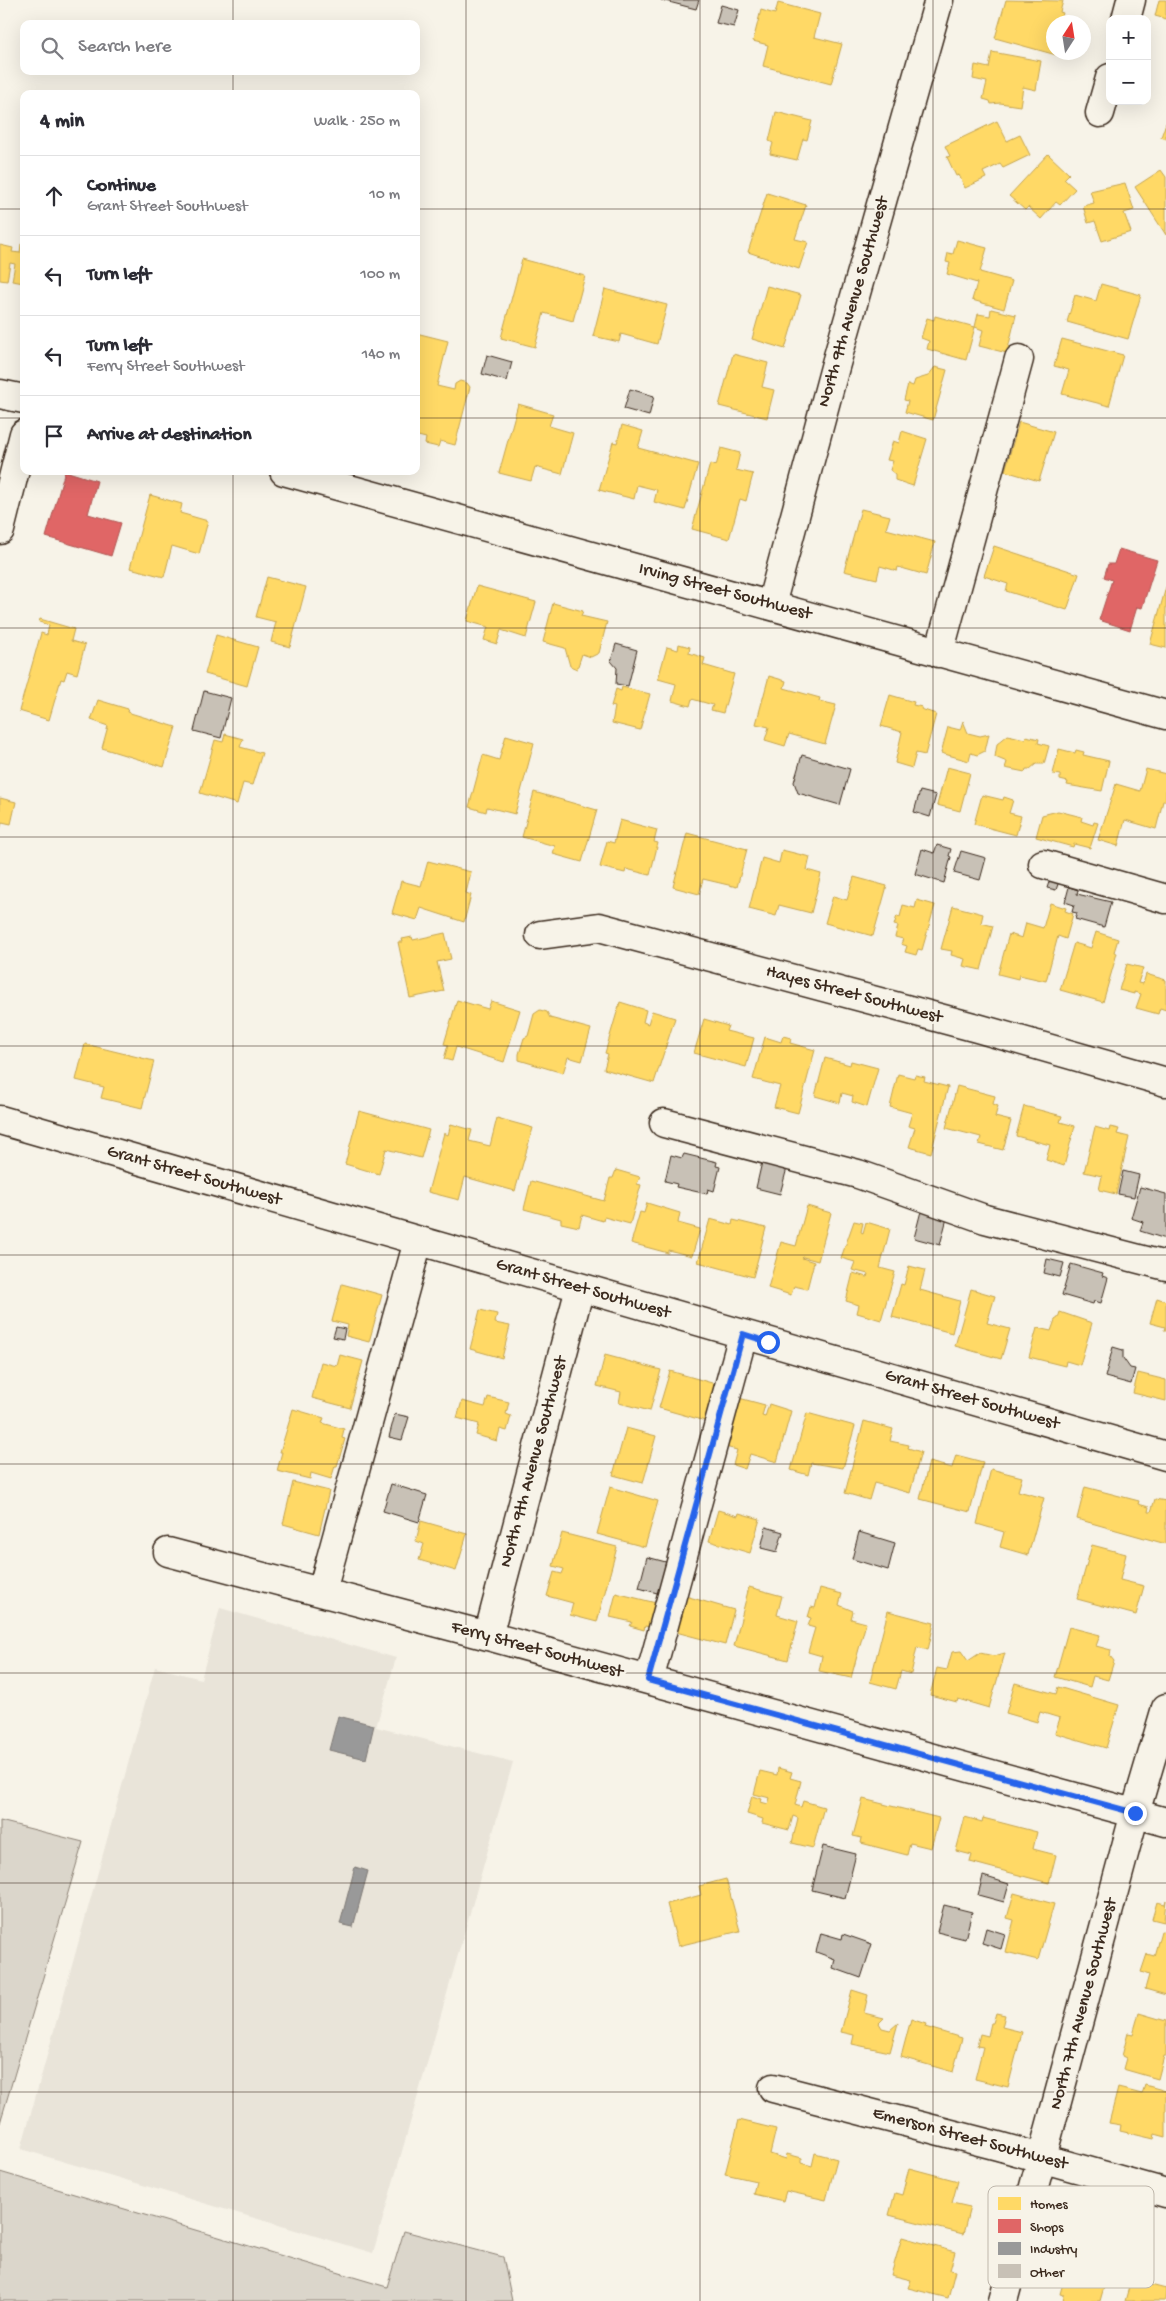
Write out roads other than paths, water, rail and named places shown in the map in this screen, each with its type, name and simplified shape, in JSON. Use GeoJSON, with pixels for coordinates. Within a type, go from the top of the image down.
{"type":"FeatureCollection","features":[{"type":"Feature","properties":{"kind":"street","name":"North 9th Avenue Southwest"},"geometry":{"type":"LineString","coordinates":[[771,605],[835,367],[939,0]]}},
{"type":"Feature","properties":{"kind":"street"},"geometry":{"type":"LineString","coordinates":[[1127,15],[1131,0]]}},
{"type":"Feature","properties":{"kind":"street"},"geometry":{"type":"LineString","coordinates":[[1100,113],[1106,92]]}},
{"type":"Feature","properties":{"kind":"street"},"geometry":{"type":"LineString","coordinates":[[939,653],[1019,359]]}},
{"type":"Feature","properties":{"kind":"street"},"geometry":{"type":"LineString","coordinates":[[0,394],[20,398]]}},
{"type":"Feature","properties":{"kind":"street"},"geometry":{"type":"LineString","coordinates":[[0,530],[20,450]]}},
{"type":"Feature","properties":{"kind":"street","name":"Irving Street Southwest"},"geometry":{"type":"LineString","coordinates":[[299,475],[1166,714]]}},
{"type":"Feature","properties":{"kind":"street"},"geometry":{"type":"LineString","coordinates":[[1043,864],[1166,899]]}},
{"type":"Feature","properties":{"kind":"street","name":"Hayes Street Southwest"},"geometry":{"type":"LineString","coordinates":[[540,935],[599,927],[977,1028],[1166,1082]]}},
{"type":"Feature","properties":{"kind":"street","name":"Grant Street Southwest"},"geometry":{"type":"LineString","coordinates":[[0,1120],[1166,1456]]}},
{"type":"Feature","properties":{"kind":"street"},"geometry":{"type":"LineString","coordinates":[[664,1123],[858,1174],[985,1219],[1166,1266]]}},
{"type":"Feature","properties":{"kind":"street"},"geometry":{"type":"LineString","coordinates":[[322,1592],[418,1241]]}},
{"type":"Feature","properties":{"kind":"street","name":"North 9th Avenue Southwest"},"geometry":{"type":"LineString","coordinates":[[488,1636],[580,1288]]}},
{"type":"Feature","properties":{"kind":"street"},"geometry":{"type":"LineString","coordinates":[[648,1680],[743,1334]]}},
{"type":"Feature","properties":{"kind":"street","name":"Ferry Street Southwest"},"geometry":{"type":"LineString","coordinates":[[168,1552],[488,1636],[1166,1822]]}},
{"type":"Feature","properties":{"kind":"street","name":"North 7th Avenue Southwest"},"geometry":{"type":"LineString","coordinates":[[1034,2186],[1135,1813],[1166,1708]]}},
{"type":"Feature","properties":{"kind":"street","name":"Emerson Street Southwest"},"geometry":{"type":"LineString","coordinates":[[773,2088],[1042,2158],[1141,2186]]}},
{"type":"Feature","properties":{"kind":"street","name":"North 7th Avenue Southwest"},"geometry":{"type":"LineString","coordinates":[[1003,2301],[1007,2288]]}}]}
